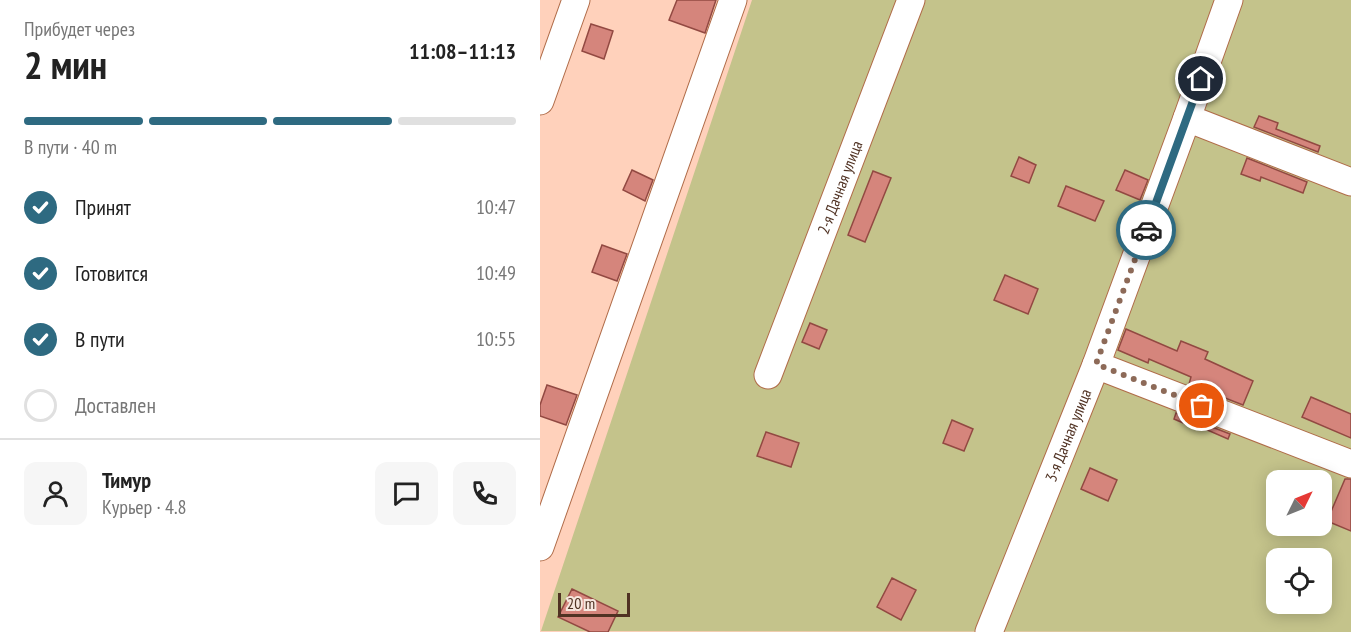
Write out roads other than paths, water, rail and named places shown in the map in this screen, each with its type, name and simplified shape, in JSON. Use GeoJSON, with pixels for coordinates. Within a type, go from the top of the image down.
{"type":"FeatureCollection","features":[{"type":"Feature","properties":{"kind":"street"},"geometry":{"type":"LineString","coordinates":[[540,101],[576,0]]}},
{"type":"Feature","properties":{"kind":"street"},"geometry":{"type":"LineString","coordinates":[[540,547],[733,0]]}},
{"type":"Feature","properties":{"kind":"street","name":"2-я Дачная улица"},"geometry":{"type":"LineString","coordinates":[[768,375],[911,0]]}},
{"type":"Feature","properties":{"kind":"street","name":"3-я Дачная улица"},"geometry":{"type":"LineString","coordinates":[[989,632],[1096,364],[1229,0]]}},
{"type":"Feature","properties":{"kind":"street"},"geometry":{"type":"LineString","coordinates":[[1187,118],[1351,182]]}},
{"type":"Feature","properties":{"kind":"street"},"geometry":{"type":"LineString","coordinates":[[1096,364],[1351,464]]}}]}
